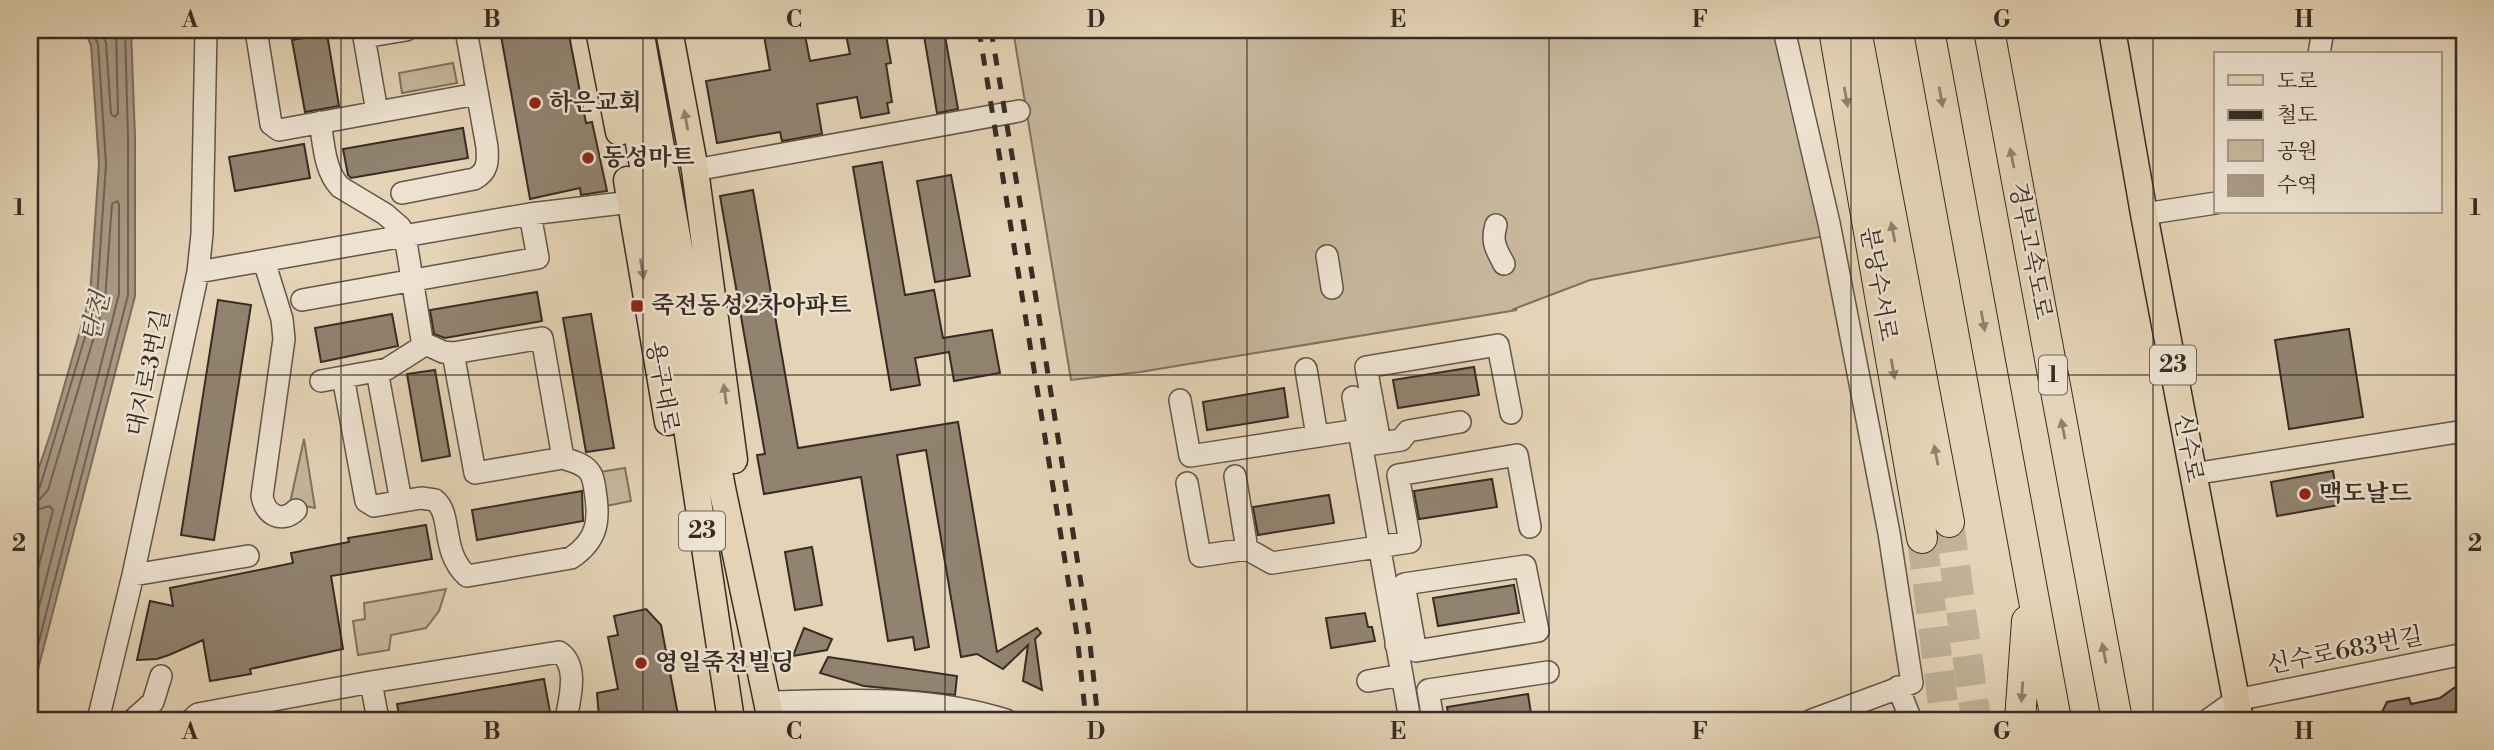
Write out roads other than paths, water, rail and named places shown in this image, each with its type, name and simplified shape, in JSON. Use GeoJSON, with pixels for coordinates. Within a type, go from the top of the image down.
{"type":"FeatureCollection","features":[{"type":"Feature","properties":{"kind":"highway","name":"분당수서로"},"geometry":{"type":"LineString","coordinates":[[1834,30],[1922,538]]}},
{"type":"Feature","properties":{"kind":"highway","name":"분당수서로"},"geometry":{"type":"LineString","coordinates":[[1856,30],[1949,522]]}},
{"type":"Feature","properties":{"kind":"highway"},"geometry":{"type":"LineString","coordinates":[[1929,30],[2056,720]]}},
{"type":"Feature","properties":{"kind":"highway","name":"경부고속도로"},"geometry":{"type":"LineString","coordinates":[[1989,30],[2117,720]]}},
{"type":"Feature","properties":{"kind":"highway"},"geometry":{"type":"LineString","coordinates":[[2020,720],[2030,575]]}},
{"type":"Feature","properties":{"kind":"main road","name":"용구대로"},"geometry":{"type":"LineString","coordinates":[[599,30],[681,492],[720,659],[731,720]]}},
{"type":"Feature","properties":{"kind":"main road"},"geometry":{"type":"LineString","coordinates":[[619,30],[685,340]]}},
{"type":"Feature","properties":{"kind":"main road"},"geometry":{"type":"LineString","coordinates":[[640,30],[685,340]]}},
{"type":"Feature","properties":{"kind":"main road","name":"용구대로"},"geometry":{"type":"LineString","coordinates":[[669,30],[695,170],[738,485],[757,656]]}},
{"type":"Feature","properties":{"kind":"main road","name":"신수로"},"geometry":{"type":"LineString","coordinates":[[2112,30],[2238,710]]}},
{"type":"Feature","properties":{"kind":"main road","name":"용구대로"},"geometry":{"type":"LineString","coordinates":[[685,340],[720,659]]}},
{"type":"Feature","properties":{"kind":"main road","name":"용구대로"},"geometry":{"type":"LineString","coordinates":[[685,340],[722,488],[769,711]]}},
{"type":"Feature","properties":{"kind":"street","name":"대지로3번길"},"geometry":{"type":"LineString","coordinates":[[98,720],[133,575],[198,272],[202,234],[206,30]]}},
{"type":"Feature","properties":{"kind":"street"},"geometry":{"type":"LineString","coordinates":[[256,30],[271,124],[279,130],[477,94]]}},
{"type":"Feature","properties":{"kind":"street"},"geometry":{"type":"LineString","coordinates":[[377,112],[364,37],[406,30]]}},
{"type":"Feature","properties":{"kind":"street"},"geometry":{"type":"LineString","coordinates":[[401,192],[474,179],[481,176],[488,162],[466,30]]}},
{"type":"Feature","properties":{"kind":"street"},"geometry":{"type":"LineString","coordinates":[[1784,30],[1829,223],[1889,533],[1911,720]]}},
{"type":"Feature","properties":{"kind":"street"},"geometry":{"type":"LineString","coordinates":[[2319,52],[2323,30]]}},
{"type":"Feature","properties":{"kind":"street"},"geometry":{"type":"LineString","coordinates":[[695,170],[1019,111]]}},
{"type":"Feature","properties":{"kind":"street"},"geometry":{"type":"LineString","coordinates":[[320,122],[333,179],[340,187],[393,219],[405,236],[423,346]]}},
{"type":"Feature","properties":{"kind":"street"},"geometry":{"type":"LineString","coordinates":[[198,272],[530,214],[631,202]]}},
{"type":"Feature","properties":{"kind":"street"},"geometry":{"type":"LineString","coordinates":[[2144,214],[2214,203]]}},
{"type":"Feature","properties":{"kind":"street"},"geometry":{"type":"LineString","coordinates":[[302,300],[538,258],[530,214]]}},
{"type":"Feature","properties":{"kind":"street"},"geometry":{"type":"LineString","coordinates":[[1496,225],[1492,237],[1504,264]]}},
{"type":"Feature","properties":{"kind":"street"},"geometry":{"type":"LineString","coordinates":[[1326,256],[1332,288]]}},
{"type":"Feature","properties":{"kind":"street"},"geometry":{"type":"LineString","coordinates":[[264,261],[282,319],[284,339],[262,496],[263,505],[275,517],[290,515],[296,510]]}},
{"type":"Feature","properties":{"kind":"street"},"geometry":{"type":"LineString","coordinates":[[321,381],[393,366],[423,346],[453,353],[542,338],[563,458]]}},
{"type":"Feature","properties":{"kind":"street"},"geometry":{"type":"LineString","coordinates":[[1410,720],[1402,675],[1405,643],[1404,584],[1525,566],[1538,631],[1416,652],[1405,643],[1378,547],[1366,439],[1366,367],[1498,345],[1511,413]]}},
{"type":"Feature","properties":{"kind":"street"},"geometry":{"type":"LineString","coordinates":[[343,377],[366,500],[374,506],[429,497],[440,504],[452,557],[467,576],[571,558],[581,551],[599,515],[592,476],[587,468],[563,458],[475,473],[453,353]]}},
{"type":"Feature","properties":{"kind":"street"},"geometry":{"type":"LineString","coordinates":[[1306,369],[1317,436]]}},
{"type":"Feature","properties":{"kind":"street"},"geometry":{"type":"LineString","coordinates":[[377,371],[401,501]]}},
{"type":"Feature","properties":{"kind":"street"},"geometry":{"type":"LineString","coordinates":[[1353,397],[1366,439]]}},
{"type":"Feature","properties":{"kind":"street"},"geometry":{"type":"LineString","coordinates":[[1180,400],[1190,456],[1317,436],[1402,440],[1408,431],[1460,422]]}},
{"type":"Feature","properties":{"kind":"street"},"geometry":{"type":"LineString","coordinates":[[2193,474],[2464,431]]}},
{"type":"Feature","properties":{"kind":"street"},"geometry":{"type":"LineString","coordinates":[[1187,483],[1200,556],[1247,549],[1272,563],[1409,542],[1398,475],[1517,455],[1530,527]]}},
{"type":"Feature","properties":{"kind":"street"},"geometry":{"type":"LineString","coordinates":[[1235,476],[1247,549]]}},
{"type":"Feature","properties":{"kind":"street"},"geometry":{"type":"LineString","coordinates":[[133,575],[248,556]]}},
{"type":"Feature","properties":{"kind":"street"},"geometry":{"type":"LineString","coordinates":[[191,720],[198,714],[371,682],[559,652],[565,656],[572,681],[566,720]]}},
{"type":"Feature","properties":{"kind":"street","name":"신수로683번길"},"geometry":{"type":"LineString","coordinates":[[2238,710],[2464,654]]}},
{"type":"Feature","properties":{"kind":"street"},"geometry":{"type":"LineString","coordinates":[[1433,720],[1428,690],[1548,672]]}},
{"type":"Feature","properties":{"kind":"street"},"geometry":{"type":"LineString","coordinates":[[1368,681],[1402,675]]}},
{"type":"Feature","properties":{"kind":"street"},"geometry":{"type":"LineString","coordinates":[[133,720],[153,702],[161,676]]}},
{"type":"Feature","properties":{"kind":"street"},"geometry":{"type":"LineString","coordinates":[[371,682],[378,720]]}},
{"type":"Feature","properties":{"kind":"street"},"geometry":{"type":"LineString","coordinates":[[1812,720],[1905,685]]}},
{"type":"Feature","properties":{"kind":"street"},"geometry":{"type":"LineString","coordinates":[[769,711],[885,699],[973,710],[1006,720]]}},
{"type":"Feature","properties":{"kind":"street"},"geometry":{"type":"LineString","coordinates":[[2208,720],[2238,710]]}},
{"type":"Feature","properties":{"kind":"water","name":"탄천"},"geometry":{"type":"Polygon","coordinates":[[[84,30],[131,30],[135,137],[135,296],[30,700],[30,494],[51,432],[90,296],[99,164],[91,45],[84,30]]]}},
{"type":"Feature","properties":{"kind":"tunnel"},"geometry":{"type":"LineString","coordinates":[[1949,522],[1976,720]]}},
{"type":"Feature","properties":{"kind":"tunnel"},"geometry":{"type":"LineString","coordinates":[[1922,538],[1945,720]]}},
{"type":"Feature","properties":{"kind":"railway"},"geometry":{"type":"LineString","coordinates":[[979,30],[1077,635],[1086,720]]}},
{"type":"Feature","properties":{"kind":"railway"},"geometry":{"type":"LineString","coordinates":[[991,30],[1089,634],[1098,720]]}},
{"type":"Feature","properties":{"kind":"place","name":"하은교회"},"geometry":{"type":"Point","coordinates":[535,103]}},
{"type":"Feature","properties":{"kind":"place","name":"동성마트"},"geometry":{"type":"Point","coordinates":[588,158]}},
{"type":"Feature","properties":{"kind":"place","name":"죽전동성2차아파트"},"geometry":{"type":"Point","coordinates":[637,306]}},
{"type":"Feature","properties":{"kind":"place","name":"맥도날드"},"geometry":{"type":"Point","coordinates":[2305,494]}},
{"type":"Feature","properties":{"kind":"place","name":"영일죽전빌딩"},"geometry":{"type":"Point","coordinates":[641,663]}}]}
